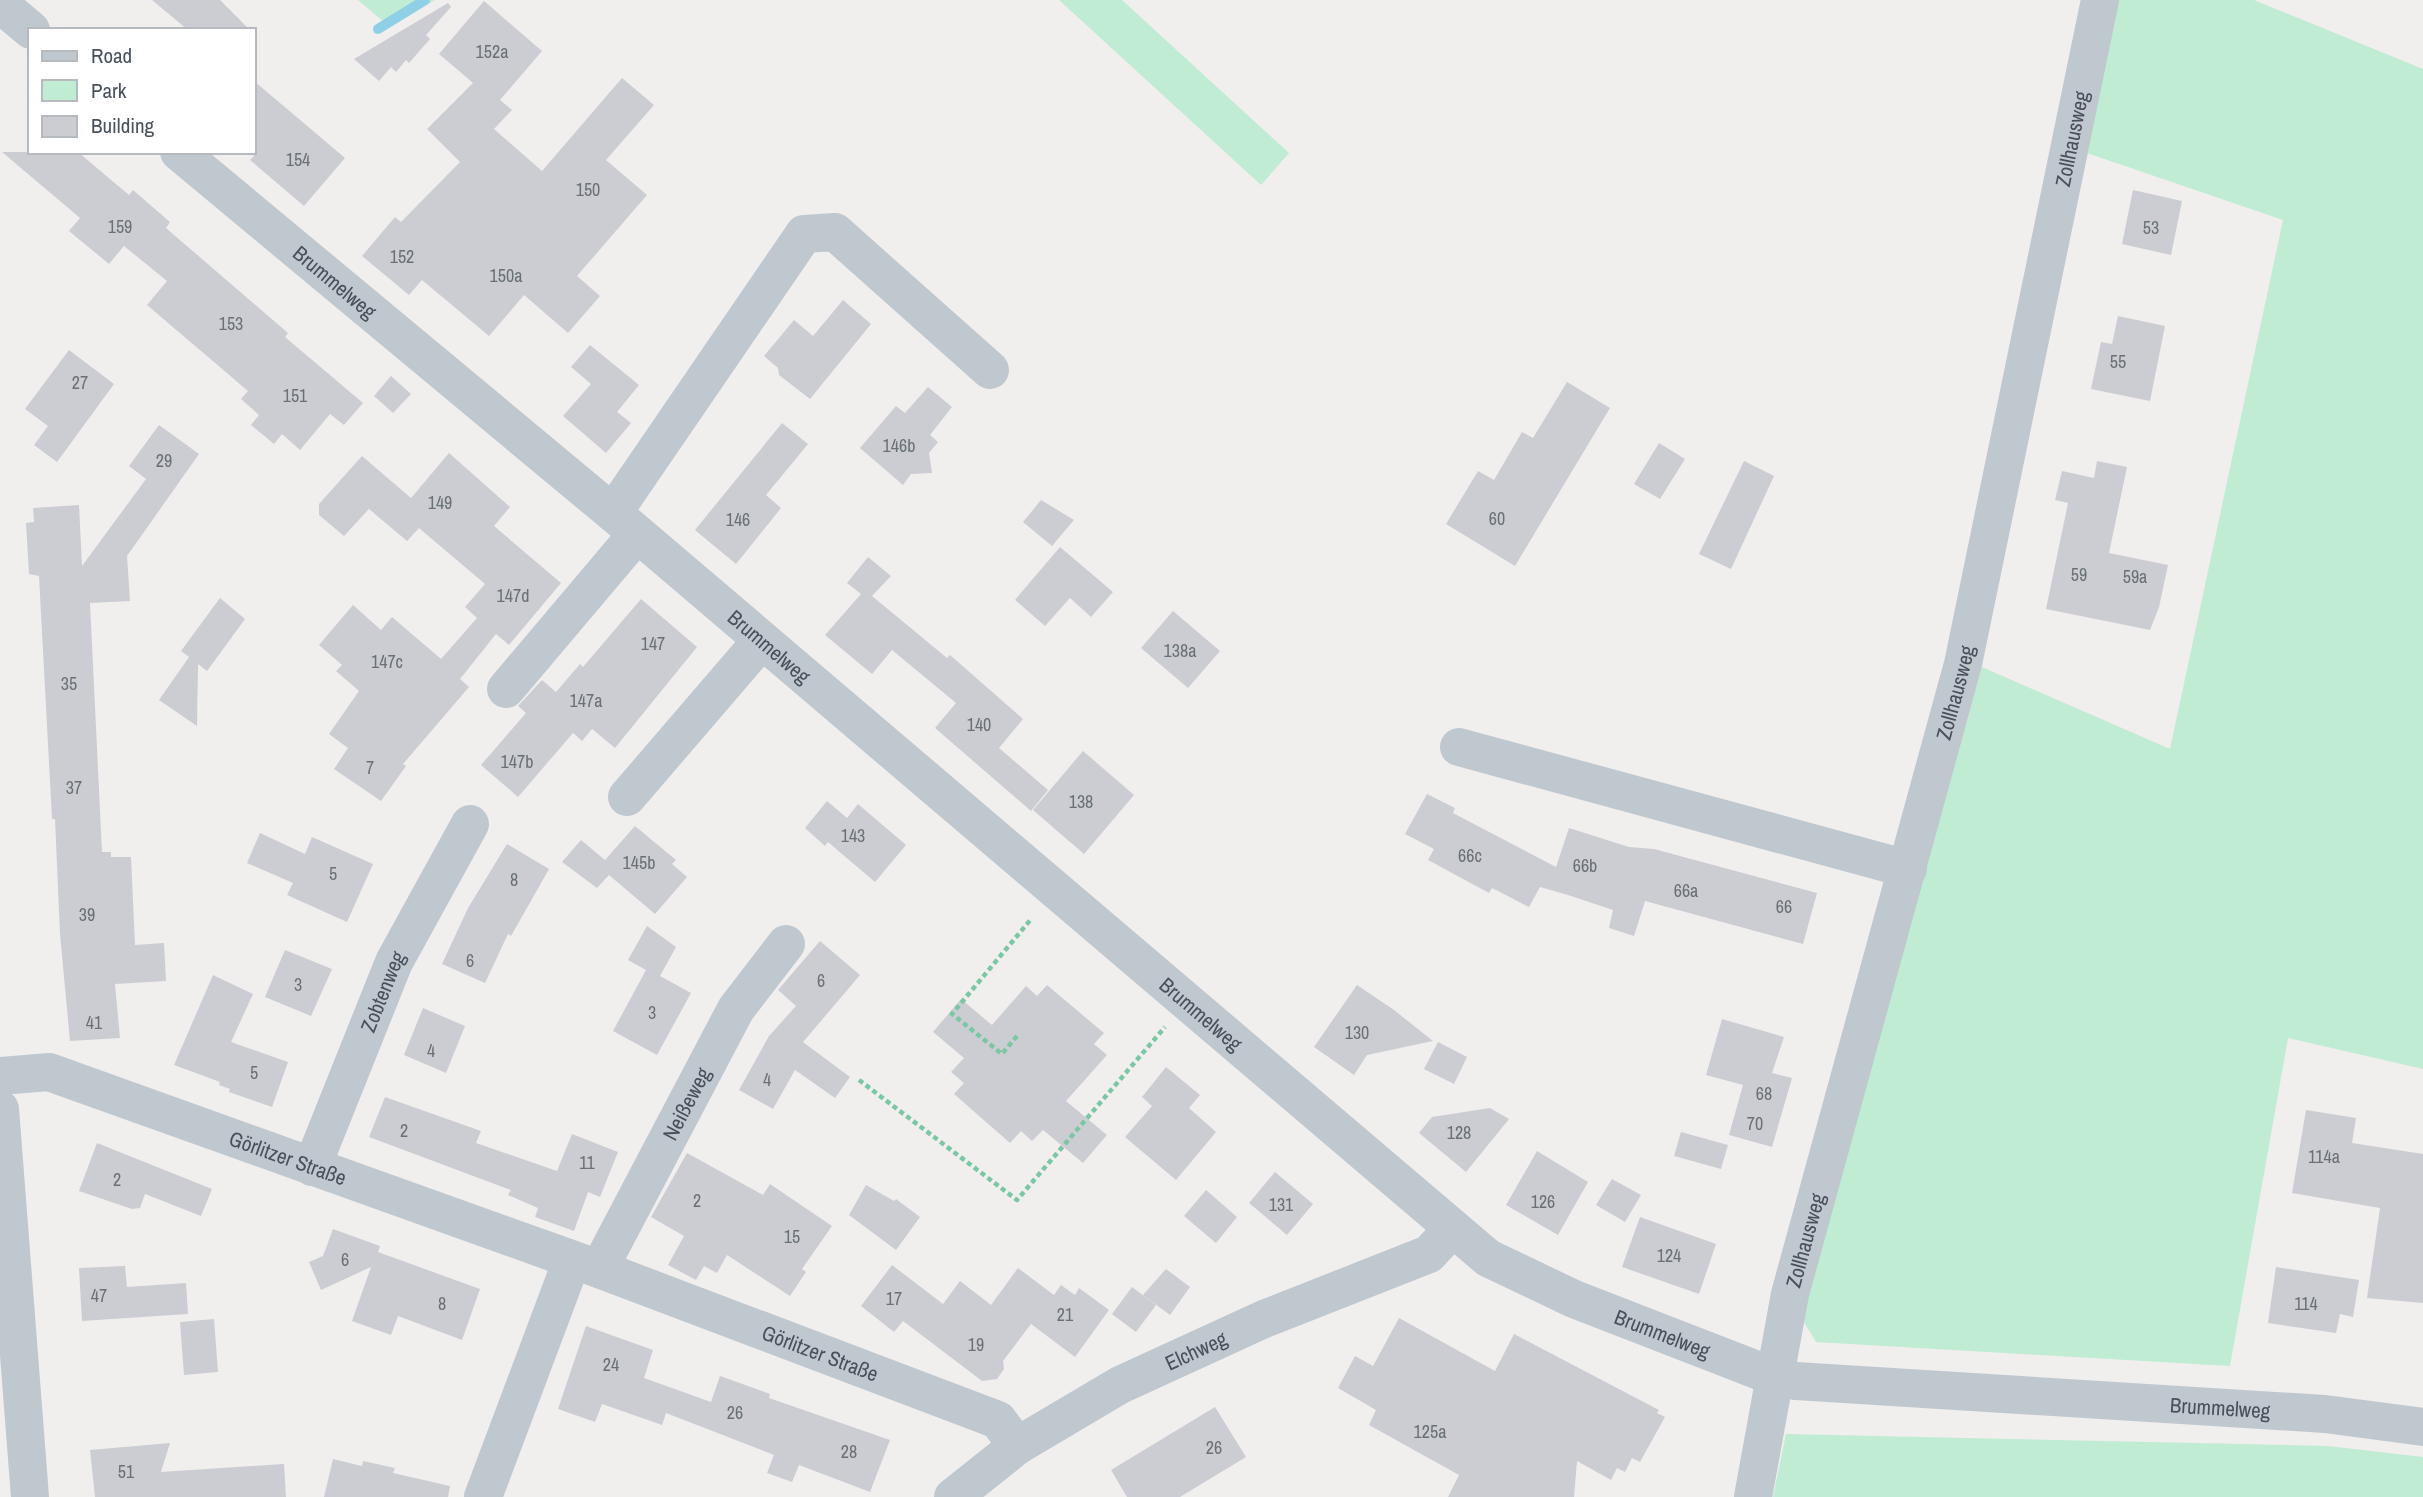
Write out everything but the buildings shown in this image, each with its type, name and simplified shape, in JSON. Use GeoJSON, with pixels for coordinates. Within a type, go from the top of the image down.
{"type":"FeatureCollection","features":[{"type":"Feature","properties":{"kind":"street","name":"Zollhausweg"},"geometry":{"type":"LineString","coordinates":[[1754,1497],[1790,1294],[1963,664],[2100,0]]}},
{"type":"Feature","properties":{"kind":"street"},"geometry":{"type":"LineString","coordinates":[[0,4],[29,28]]}},
{"type":"Feature","properties":{"kind":"street","name":"Brummelweg"},"geometry":{"type":"LineString","coordinates":[[181,154],[625,523],[1488,1258],[1574,1299],[1775,1377],[1809,1382],[2325,1414],[2423,1427]]}},
{"type":"Feature","properties":{"kind":"street"},"geometry":{"type":"LineString","coordinates":[[506,689],[625,523],[804,234],[835,232],[990,370]]}},
{"type":"Feature","properties":{"kind":"street"},"geometry":{"type":"LineString","coordinates":[[627,797],[762,640]]}},
{"type":"Feature","properties":{"kind":"street"},"geometry":{"type":"LineString","coordinates":[[1459,747],[1908,869]]}},
{"type":"Feature","properties":{"kind":"street","name":"Zobtenweg"},"geometry":{"type":"LineString","coordinates":[[312,1167],[394,962],[470,824]]}},
{"type":"Feature","properties":{"kind":"street","name":"Neißeweg"},"geometry":{"type":"LineString","coordinates":[[585,1264],[736,1009],[786,944]]}},
{"type":"Feature","properties":{"kind":"street","name":"Görlitzer Straße"},"geometry":{"type":"LineString","coordinates":[[0,1076],[50,1072],[585,1264],[998,1420],[1017,1446]]}},
{"type":"Feature","properties":{"kind":"street"},"geometry":{"type":"LineString","coordinates":[[0,1109],[30,1497]]}},
{"type":"Feature","properties":{"kind":"street","name":"Elchweg"},"geometry":{"type":"LineString","coordinates":[[953,1497],[1017,1446],[1132,1379],[1264,1318],[1429,1254],[1452,1229]]}},
{"type":"Feature","properties":{"kind":"street"},"geometry":{"type":"LineString","coordinates":[[483,1497],[585,1264]]}},
{"type":"Feature","properties":{"kind":"path"},"geometry":{"type":"LineString","coordinates":[[1017,1036],[1002,1054],[952,1014],[1055,891]]}},
{"type":"Feature","properties":{"kind":"path"},"geometry":{"type":"LineString","coordinates":[[859,1080],[1017,1200],[1185,1002]]}},
{"type":"Feature","properties":{"kind":"green space"},"geometry":{"type":"Polygon","coordinates":[[[358,0],[435,0],[390,27],[358,0]]]}},
{"type":"Feature","properties":{"kind":"green space"},"geometry":{"type":"Polygon","coordinates":[[[1059,0],[1122,0],[1289,153],[1261,185],[1059,0]]]}},
{"type":"Feature","properties":{"kind":"green space"},"geometry":{"type":"Polygon","coordinates":[[[2116,0],[2254,0],[2423,69],[2423,1069],[2288,1038],[2230,1366],[1816,1342],[1801,1317],[1982,667],[2170,749],[2283,220],[2084,152],[2116,0]]]}},
{"type":"Feature","properties":{"kind":"green space"},"geometry":{"type":"Polygon","coordinates":[[[1786,1434],[2328,1446],[2423,1457],[2423,1497],[1773,1497],[1786,1434]]]}},
{"type":"Feature","properties":{"kind":"waterway"},"geometry":{"type":"LineString","coordinates":[[378,29],[425,0]]}}]}
